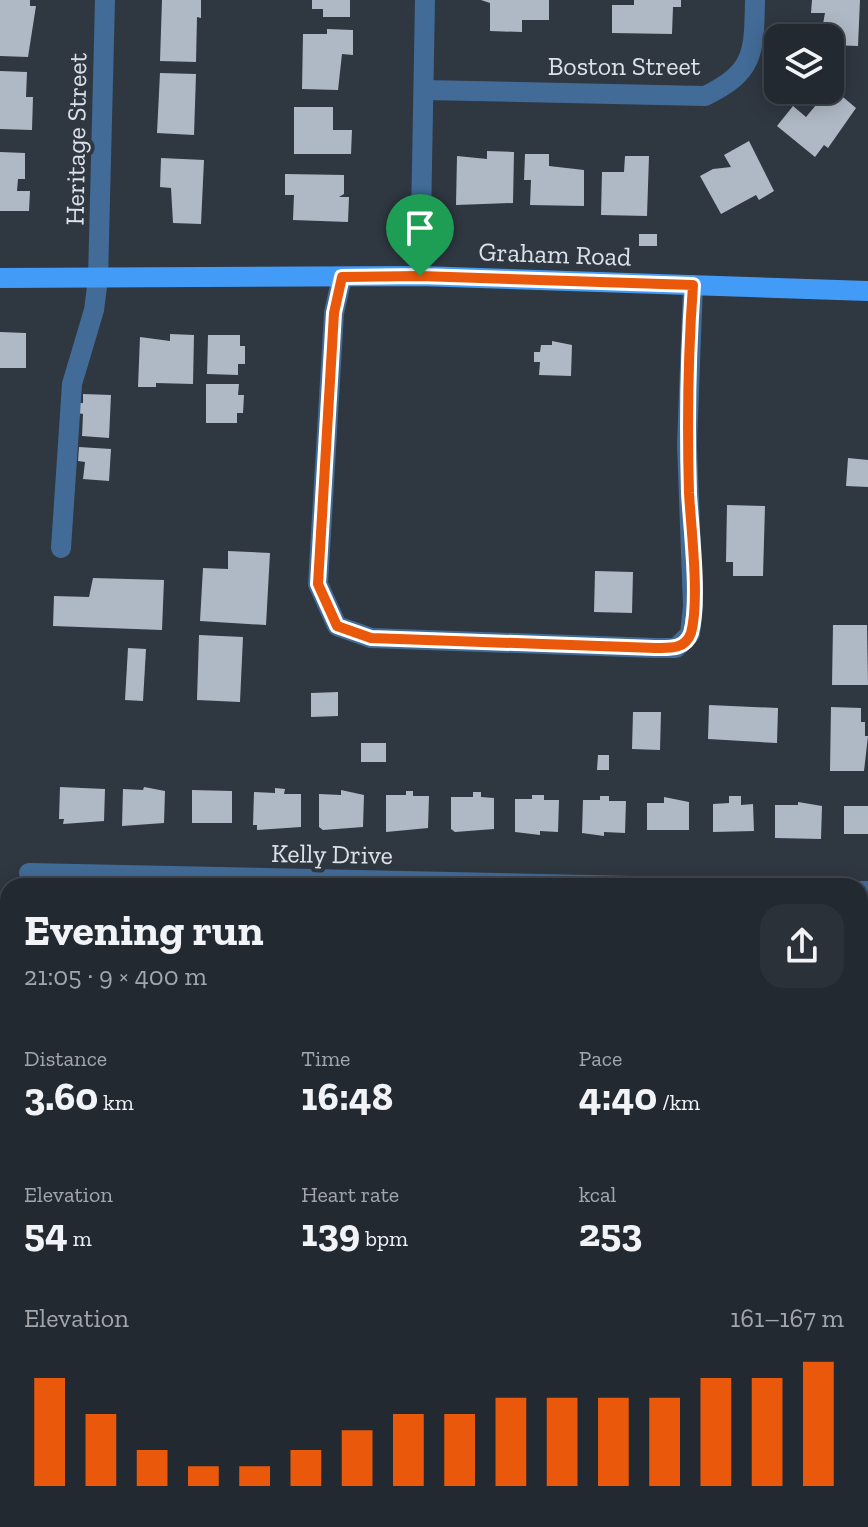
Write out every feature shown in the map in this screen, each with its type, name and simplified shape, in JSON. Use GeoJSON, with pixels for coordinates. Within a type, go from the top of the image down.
{"type":"FeatureCollection","features":[{"type":"Feature","properties":{"kind":"main road","name":"Graham Road"},"geometry":{"type":"LineString","coordinates":[[0,278],[420,276],[868,291]]}},
{"type":"Feature","properties":{"kind":"street","name":"Heritage Street"},"geometry":{"type":"LineString","coordinates":[[61,548],[72,384],[94,310],[98,279],[105,0]]}},
{"type":"Feature","properties":{"kind":"street"},"geometry":{"type":"LineString","coordinates":[[420,276],[425,0]]}},
{"type":"Feature","properties":{"kind":"street","name":"Boston Street"},"geometry":{"type":"LineString","coordinates":[[424,90],[705,96],[731,83],[748,64],[754,36],[755,0]]}},
{"type":"Feature","properties":{"kind":"street"},"geometry":{"type":"LineString","coordinates":[[342,277],[334,313],[318,584],[337,626],[371,638],[655,648],[676,648],[685,643],[692,620],[687,445],[693,285]]}},
{"type":"Feature","properties":{"kind":"street","name":"Kelly Drive"},"geometry":{"type":"LineString","coordinates":[[29,873],[262,878]]}},
{"type":"Feature","properties":{"kind":"building"},"geometry":{"type":"Polygon","coordinates":[[[0,0],[30,0],[30,6],[36,6],[28,57],[0,56],[0,0]]]}},
{"type":"Feature","properties":{"kind":"building"},"geometry":{"type":"Polygon","coordinates":[[[162,0],[201,0],[201,18],[197,17],[196,62],[160,61],[162,0]]]}},
{"type":"Feature","properties":{"kind":"building"},"geometry":{"type":"Polygon","coordinates":[[[312,0],[350,0],[350,17],[323,17],[323,9],[312,9],[312,0]]]}},
{"type":"Feature","properties":{"kind":"building"},"geometry":{"type":"Polygon","coordinates":[[[481,0],[549,0],[549,20],[522,20],[522,32],[490,31],[490,3],[481,0]]]}},
{"type":"Feature","properties":{"kind":"building"},"geometry":{"type":"Polygon","coordinates":[[[634,0],[681,0],[681,7],[673,7],[672,34],[612,33],[612,5],[634,5],[634,0]]]}},
{"type":"Feature","properties":{"kind":"building"},"geometry":{"type":"Polygon","coordinates":[[[812,0],[860,0],[858,46],[844,46],[844,24],[823,24],[825,13],[811,13],[812,0]]]}},
{"type":"Feature","properties":{"kind":"building"},"geometry":{"type":"Polygon","coordinates":[[[327,29],[353,30],[353,55],[342,54],[338,90],[302,89],[303,34],[327,34],[327,29]]]}},
{"type":"Feature","properties":{"kind":"building"},"geometry":{"type":"Polygon","coordinates":[[[0,71],[27,72],[26,97],[33,97],[32,130],[0,129],[0,71]]]}},
{"type":"Feature","properties":{"kind":"building"},"geometry":{"type":"Polygon","coordinates":[[[160,73],[196,74],[194,135],[157,133],[160,73]]]}},
{"type":"Feature","properties":{"kind":"building"},"geometry":{"type":"Polygon","coordinates":[[[844,98],[856,108],[828,148],[824,145],[815,157],[777,126],[793,106],[806,117],[817,104],[844,104],[844,98]]]}},
{"type":"Feature","properties":{"kind":"building"},"geometry":{"type":"Polygon","coordinates":[[[294,107],[333,107],[333,130],[352,130],[351,154],[294,154],[294,107]]]}},
{"type":"Feature","properties":{"kind":"building"},"geometry":{"type":"Polygon","coordinates":[[[749,141],[774,191],[759,200],[756,195],[721,214],[700,176],[713,169],[731,167],[724,155],[749,141]]]}},
{"type":"Feature","properties":{"kind":"building"},"geometry":{"type":"Polygon","coordinates":[[[487,151],[514,152],[513,203],[456,205],[457,156],[487,159],[487,151]]]}},
{"type":"Feature","properties":{"kind":"building"},"geometry":{"type":"Polygon","coordinates":[[[0,152],[25,153],[25,179],[18,179],[17,191],[30,191],[29,211],[0,211],[0,152]]]}},
{"type":"Feature","properties":{"kind":"building"},"geometry":{"type":"Polygon","coordinates":[[[525,154],[549,154],[549,166],[584,170],[584,206],[530,205],[531,180],[524,180],[525,154]]]}},
{"type":"Feature","properties":{"kind":"building"},"geometry":{"type":"Polygon","coordinates":[[[625,156],[649,156],[647,216],[601,215],[602,172],[624,172],[625,156]]]}},
{"type":"Feature","properties":{"kind":"building"},"geometry":{"type":"Polygon","coordinates":[[[161,158],[204,160],[201,224],[173,223],[171,188],[160,187],[161,158]]]}},
{"type":"Feature","properties":{"kind":"building"},"geometry":{"type":"Polygon","coordinates":[[[285,174],[344,175],[344,194],[339,197],[349,197],[348,222],[293,220],[294,195],[285,195],[285,174]]]}},
{"type":"Feature","properties":{"kind":"building"},"geometry":{"type":"Polygon","coordinates":[[[639,234],[657,234],[657,246],[639,246],[639,234]]]}},
{"type":"Feature","properties":{"kind":"building"},"geometry":{"type":"Polygon","coordinates":[[[0,332],[26,333],[26,368],[0,368],[0,332]]]}},
{"type":"Feature","properties":{"kind":"building"},"geometry":{"type":"Polygon","coordinates":[[[170,334],[194,335],[193,384],[156,383],[156,387],[138,387],[140,337],[170,341],[170,334]]]}},
{"type":"Feature","properties":{"kind":"building"},"geometry":{"type":"Polygon","coordinates":[[[208,335],[240,335],[240,346],[245,346],[245,364],[238,364],[238,375],[207,374],[208,335]]]}},
{"type":"Feature","properties":{"kind":"building"},"geometry":{"type":"Polygon","coordinates":[[[552,341],[572,345],[571,376],[539,375],[540,362],[534,362],[534,352],[540,352],[541,345],[552,345],[552,341]]]}},
{"type":"Feature","properties":{"kind":"building"},"geometry":{"type":"Polygon","coordinates":[[[206,384],[239,384],[238,395],[244,395],[243,413],[237,413],[237,423],[206,423],[206,384]]]}},
{"type":"Feature","properties":{"kind":"building"},"geometry":{"type":"Polygon","coordinates":[[[83,394],[111,395],[109,438],[82,436],[83,414],[77,413],[77,403],[83,403],[83,394]]]}},
{"type":"Feature","properties":{"kind":"building"},"geometry":{"type":"Polygon","coordinates":[[[79,447],[111,449],[109,481],[83,479],[85,462],[78,461],[79,447]]]}},
{"type":"Feature","properties":{"kind":"building"},"geometry":{"type":"Polygon","coordinates":[[[848,458],[868,460],[868,487],[846,486],[848,458]]]}},
{"type":"Feature","properties":{"kind":"building"},"geometry":{"type":"Polygon","coordinates":[[[727,505],[765,506],[763,576],[733,576],[733,562],[726,562],[727,505]]]}},
{"type":"Feature","properties":{"kind":"building"},"geometry":{"type":"Polygon","coordinates":[[[228,551],[270,553],[266,625],[200,621],[203,568],[228,569],[228,551]]]}},
{"type":"Feature","properties":{"kind":"building"},"geometry":{"type":"Polygon","coordinates":[[[595,571],[633,572],[632,613],[594,612],[595,571]]]}},
{"type":"Feature","properties":{"kind":"building"},"geometry":{"type":"Polygon","coordinates":[[[93,578],[164,580],[162,630],[53,626],[54,596],[89,597],[93,578]]]}},
{"type":"Feature","properties":{"kind":"building"},"geometry":{"type":"Polygon","coordinates":[[[833,625],[867,625],[868,685],[832,685],[833,625]]]}},
{"type":"Feature","properties":{"kind":"building"},"geometry":{"type":"Polygon","coordinates":[[[199,635],[243,637],[240,702],[197,700],[199,635]]]}},
{"type":"Feature","properties":{"kind":"building"},"geometry":{"type":"Polygon","coordinates":[[[128,648],[146,649],[143,701],[125,700],[128,648]]]}},
{"type":"Feature","properties":{"kind":"building"},"geometry":{"type":"Polygon","coordinates":[[[338,692],[338,716],[311,717],[311,693],[338,692]]]}},
{"type":"Feature","properties":{"kind":"building"},"geometry":{"type":"Polygon","coordinates":[[[709,705],[778,708],[777,743],[708,739],[709,705]]]}},
{"type":"Feature","properties":{"kind":"building"},"geometry":{"type":"Polygon","coordinates":[[[831,707],[861,708],[861,722],[865,722],[865,736],[868,736],[864,771],[830,771],[831,707]]]}},
{"type":"Feature","properties":{"kind":"building"},"geometry":{"type":"Polygon","coordinates":[[[633,712],[661,712],[660,750],[632,749],[633,712]]]}},
{"type":"Feature","properties":{"kind":"building"},"geometry":{"type":"Polygon","coordinates":[[[361,743],[386,743],[386,762],[361,762],[361,743]]]}},
{"type":"Feature","properties":{"kind":"building"},"geometry":{"type":"Polygon","coordinates":[[[598,755],[609,755],[609,770],[597,770],[598,755]]]}},
{"type":"Feature","properties":{"kind":"building"},"geometry":{"type":"Polygon","coordinates":[[[60,787],[105,789],[104,821],[63,824],[64,819],[59,819],[60,787]]]}},
{"type":"Feature","properties":{"kind":"building"},"geometry":{"type":"Polygon","coordinates":[[[144,787],[165,791],[164,823],[122,826],[123,789],[143,790],[144,787]]]}},
{"type":"Feature","properties":{"kind":"building"},"geometry":{"type":"Polygon","coordinates":[[[275,788],[285,789],[284,794],[301,794],[301,827],[257,830],[257,825],[253,825],[254,792],[275,793],[275,788]]]}},
{"type":"Feature","properties":{"kind":"building"},"geometry":{"type":"Polygon","coordinates":[[[192,790],[232,791],[232,823],[192,823],[192,790]]]}},
{"type":"Feature","properties":{"kind":"building"},"geometry":{"type":"Polygon","coordinates":[[[341,790],[364,795],[363,827],[323,830],[319,827],[319,794],[341,795],[341,790]]]}},
{"type":"Feature","properties":{"kind":"building"},"geometry":{"type":"Polygon","coordinates":[[[406,791],[413,791],[413,796],[429,796],[428,828],[386,832],[386,795],[406,795],[406,791]]]}},
{"type":"Feature","properties":{"kind":"building"},"geometry":{"type":"Polygon","coordinates":[[[473,792],[481,792],[481,797],[494,798],[494,829],[455,832],[451,829],[451,797],[473,797],[473,792]]]}},
{"type":"Feature","properties":{"kind":"building"},"geometry":{"type":"Polygon","coordinates":[[[532,795],[544,795],[544,800],[559,800],[558,832],[540,831],[540,835],[515,832],[515,799],[532,799],[532,795]]]}},
{"type":"Feature","properties":{"kind":"building"},"geometry":{"type":"Polygon","coordinates":[[[600,796],[609,796],[609,801],[626,801],[625,833],[604,832],[604,836],[582,833],[583,800],[600,800],[600,796]]]}},
{"type":"Feature","properties":{"kind":"building"},"geometry":{"type":"Polygon","coordinates":[[[729,796],[741,796],[741,805],[753,804],[754,831],[713,832],[713,804],[729,803],[729,796]]]}},
{"type":"Feature","properties":{"kind":"building"},"geometry":{"type":"Polygon","coordinates":[[[664,797],[689,802],[689,830],[647,830],[647,803],[664,803],[664,797]]]}},
{"type":"Feature","properties":{"kind":"building"},"geometry":{"type":"Polygon","coordinates":[[[798,802],[822,806],[821,839],[775,838],[775,805],[798,805],[798,802]]]}},
{"type":"Feature","properties":{"kind":"building"},"geometry":{"type":"Polygon","coordinates":[[[844,806],[868,806],[868,834],[844,834],[844,806]]]}},
{"type":"Feature","properties":{"kind":"route"},"geometry":{"type":"LineString","coordinates":[[420,276],[693,285],[687,445],[693,606],[690,634],[685,643],[676,648],[655,648],[371,638],[337,626],[318,584],[334,313],[342,277],[420,276]]}}]}
